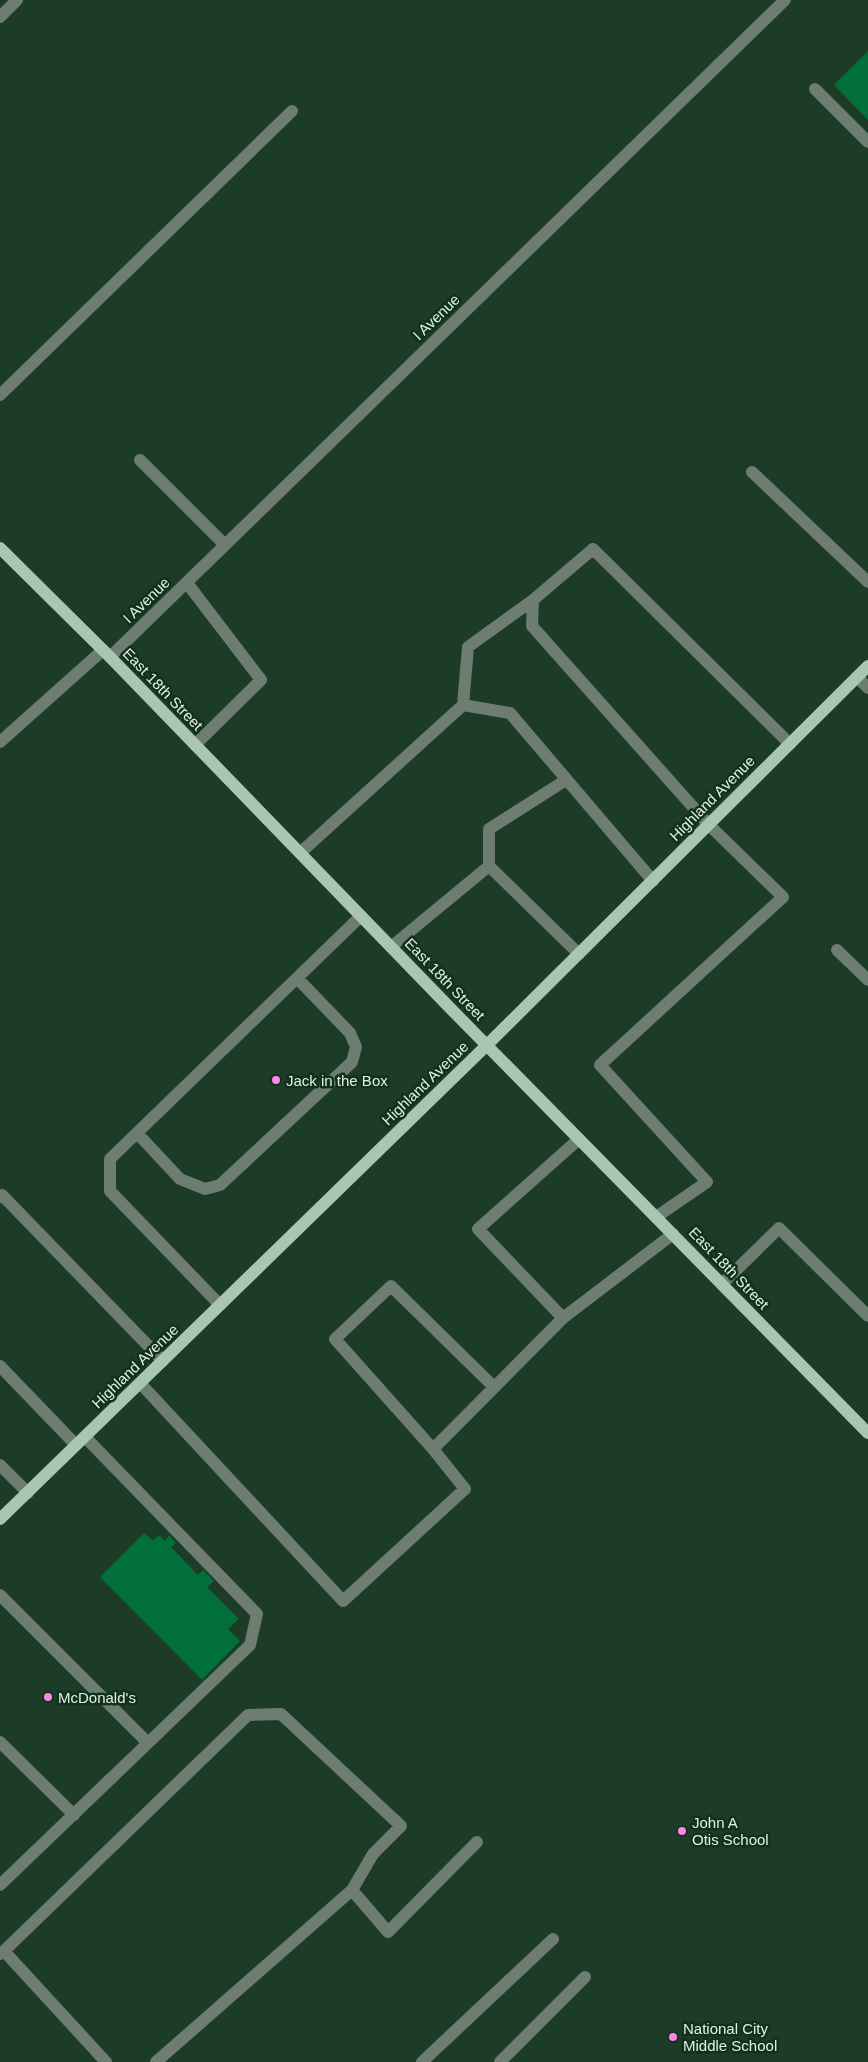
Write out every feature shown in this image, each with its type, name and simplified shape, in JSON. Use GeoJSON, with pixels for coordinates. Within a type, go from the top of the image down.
{"type":"FeatureCollection","features":[{"type":"Feature","properties":{"kind":"main road","name":"East 18th Street"},"geometry":{"type":"LineString","coordinates":[[0,548],[195,744],[487,1046],[722,1284],[866,1426]]}},
{"type":"Feature","properties":{"kind":"main road","name":"Highland Avenue"},"geometry":{"type":"LineString","coordinates":[[0,1519],[487,1046],[868,666]]}},
{"type":"Feature","properties":{"kind":"street"},"geometry":{"type":"LineString","coordinates":[[0,17],[17,0]]}},
{"type":"Feature","properties":{"kind":"street","name":"I Avenue"},"geometry":{"type":"LineString","coordinates":[[0,742],[106,654],[187,583],[785,0]]}},
{"type":"Feature","properties":{"kind":"street"},"geometry":{"type":"LineString","coordinates":[[815,89],[868,142]]}},
{"type":"Feature","properties":{"kind":"street"},"geometry":{"type":"LineString","coordinates":[[0,395],[292,111]]}},
{"type":"Feature","properties":{"kind":"street"},"geometry":{"type":"LineString","coordinates":[[140,460],[225,545]]}},
{"type":"Feature","properties":{"kind":"street"},"geometry":{"type":"LineString","coordinates":[[752,472],[868,582]]}},
{"type":"Feature","properties":{"kind":"street"},"geometry":{"type":"LineString","coordinates":[[300,853],[463,705],[468,647],[533,600],[593,549],[790,744]]}},
{"type":"Feature","properties":{"kind":"street"},"geometry":{"type":"LineString","coordinates":[[187,583],[262,680],[195,744]]}},
{"type":"Feature","properties":{"kind":"street"},"geometry":{"type":"LineString","coordinates":[[533,600],[532,626],[709,825],[783,897],[600,1065],[707,1182],[656,1217]]}},
{"type":"Feature","properties":{"kind":"street"},"geometry":{"type":"LineString","coordinates":[[857,677],[868,688]]}},
{"type":"Feature","properties":{"kind":"street"},"geometry":{"type":"LineString","coordinates":[[463,705],[510,713],[653,881]]}},
{"type":"Feature","properties":{"kind":"street"},"geometry":{"type":"LineString","coordinates":[[566,780],[489,828],[489,866],[579,954]]}},
{"type":"Feature","properties":{"kind":"street"},"geometry":{"type":"LineString","coordinates":[[391,947],[489,866]]}},
{"type":"Feature","properties":{"kind":"street"},"geometry":{"type":"LineString","coordinates":[[220,1305],[110,1192],[110,1159],[361,916]]}},
{"type":"Feature","properties":{"kind":"street"},"geometry":{"type":"LineString","coordinates":[[836,950],[868,980]]}},
{"type":"Feature","properties":{"kind":"street"},"geometry":{"type":"LineString","coordinates":[[136,1133],[180,1179],[205,1189],[220,1185],[352,1062],[356,1047],[350,1033],[297,978]]}},
{"type":"Feature","properties":{"kind":"street"},"geometry":{"type":"LineString","coordinates":[[563,1318],[478,1229],[579,1139]]}},
{"type":"Feature","properties":{"kind":"street"},"geometry":{"type":"LineString","coordinates":[[0,1197],[2,1195],[163,1361]]}},
{"type":"Feature","properties":{"kind":"street"},"geometry":{"type":"LineString","coordinates":[[722,1284],[779,1228],[868,1316]]}},
{"type":"Feature","properties":{"kind":"street"},"geometry":{"type":"LineString","coordinates":[[433,1449],[563,1318],[673,1234]]}},
{"type":"Feature","properties":{"kind":"street"},"geometry":{"type":"LineString","coordinates":[[140,1383],[343,1601],[465,1489],[433,1449],[335,1339],[390,1286],[494,1387]]}},
{"type":"Feature","properties":{"kind":"street"},"geometry":{"type":"LineString","coordinates":[[0,1366],[81,1441],[257,1614],[250,1645],[0,1885]]}},
{"type":"Feature","properties":{"kind":"street"},"geometry":{"type":"LineString","coordinates":[[0,1465],[28,1493]]}},
{"type":"Feature","properties":{"kind":"street"},"geometry":{"type":"LineString","coordinates":[[0,1595],[148,1743]]}},
{"type":"Feature","properties":{"kind":"street"},"geometry":{"type":"LineString","coordinates":[[106,2062],[2,1952],[248,1715],[281,1714],[400,1826],[373,1854],[352,1890],[156,2062]]}},
{"type":"Feature","properties":{"kind":"street"},"geometry":{"type":"LineString","coordinates":[[0,1742],[74,1815]]}},
{"type":"Feature","properties":{"kind":"street"},"geometry":{"type":"LineString","coordinates":[[352,1890],[388,1932],[477,1842]]}},
{"type":"Feature","properties":{"kind":"street"},"geometry":{"type":"LineString","coordinates":[[422,2062],[553,1939]]}},
{"type":"Feature","properties":{"kind":"street"},"geometry":{"type":"LineString","coordinates":[[500,2062],[585,1977]]}},
{"type":"Feature","properties":{"kind":"building"},"geometry":{"type":"Polygon","coordinates":[[[868,51],[868,120],[834,85],[868,51]]]}},
{"type":"Feature","properties":{"kind":"building"},"geometry":{"type":"Polygon","coordinates":[[[144,1533],[153,1541],[159,1535],[165,1541],[169,1535],[176,1543],[171,1547],[198,1575],[203,1570],[214,1581],[207,1587],[239,1619],[228,1629],[240,1641],[202,1680],[100,1577],[144,1533]]]}},
{"type":"Feature","properties":{"kind":"place","name":"Jack in the Box"},"geometry":{"type":"Point","coordinates":[276,1080]}},
{"type":"Feature","properties":{"kind":"place","name":"McDonald's"},"geometry":{"type":"Point","coordinates":[48,1697]}},
{"type":"Feature","properties":{"kind":"place","name":"John A Otis School"},"geometry":{"type":"Point","coordinates":[682,1831]}},
{"type":"Feature","properties":{"kind":"place","name":"National City Middle School"},"geometry":{"type":"Point","coordinates":[673,2037]}}]}
